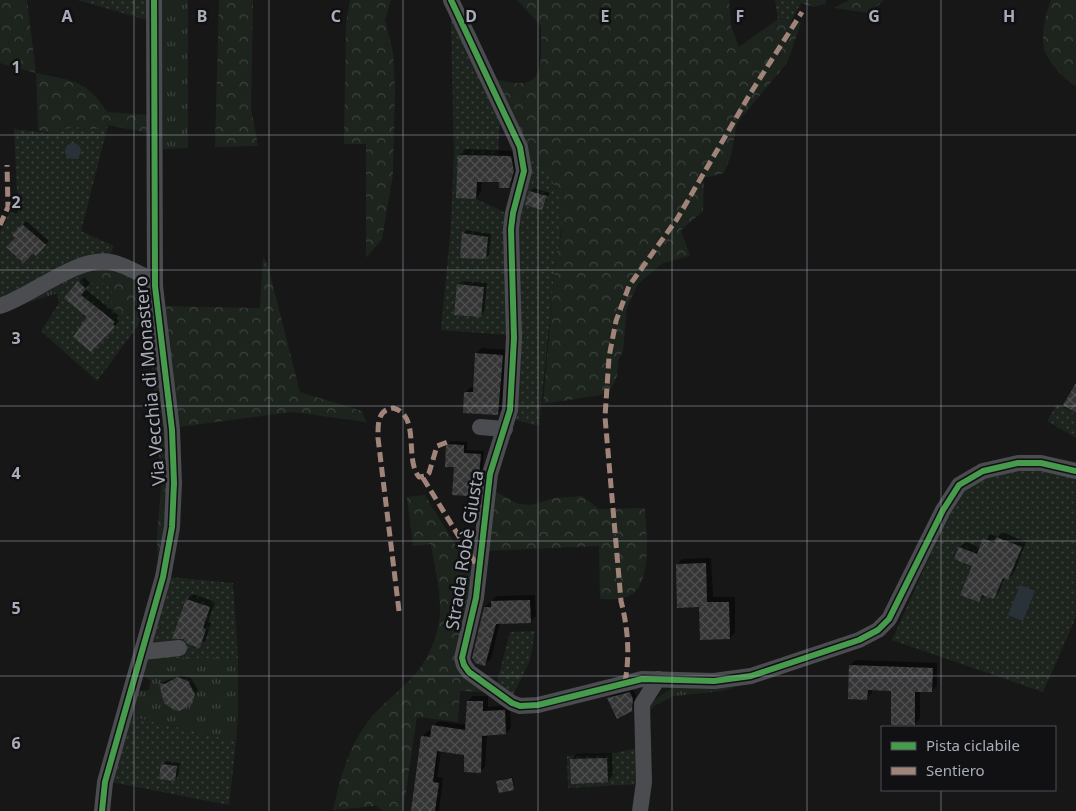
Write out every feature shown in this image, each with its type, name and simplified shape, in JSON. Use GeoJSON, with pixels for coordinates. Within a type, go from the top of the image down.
{"type":"FeatureCollection","features":[{"type":"Feature","properties":{"kind":"street","name":"Via Vecchia di Monastero"},"geometry":{"type":"LineString","coordinates":[[102,811],[106,782],[168,558],[174,490],[171,417],[154,281],[154,0]]}},
{"type":"Feature","properties":{"kind":"street","name":"Strada Robè Giusta"},"geometry":{"type":"LineString","coordinates":[[450,0],[520,147],[524,162],[523,183],[511,224],[514,348],[510,410],[492,464],[487,491],[476,598],[462,658],[464,665],[506,700],[525,706],[546,704],[626,682],[658,679],[714,681],[751,676],[870,635],[884,626],[894,611],[943,510],[959,486],[983,471],[1018,463],[1041,463],[1076,471]]}},
{"type":"Feature","properties":{"kind":"street"},"geometry":{"type":"LineString","coordinates":[[0,306],[72,270],[100,262],[114,263],[154,281]]}},
{"type":"Feature","properties":{"kind":"street"},"geometry":{"type":"LineString","coordinates":[[480,427],[505,429]]}},
{"type":"Feature","properties":{"kind":"street"},"geometry":{"type":"LineString","coordinates":[[142,652],[179,648]]}},
{"type":"Feature","properties":{"kind":"street"},"geometry":{"type":"LineString","coordinates":[[640,811],[644,782],[642,704],[658,679]]}},
{"type":"Feature","properties":{"kind":"green space"},"geometry":{"type":"Polygon","coordinates":[[[0,0],[27,0],[36,73],[0,63],[0,0]]]}},
{"type":"Feature","properties":{"kind":"green space"},"geometry":{"type":"Polygon","coordinates":[[[77,0],[147,0],[147,20],[77,0]]]}},
{"type":"Feature","properties":{"kind":"green space"},"geometry":{"type":"Polygon","coordinates":[[[162,0],[188,0],[188,148],[163,149],[162,0]]]}},
{"type":"Feature","properties":{"kind":"green space"},"geometry":{"type":"Polygon","coordinates":[[[219,0],[253,0],[251,108],[258,146],[215,147],[219,0]]]}},
{"type":"Feature","properties":{"kind":"green space"},"geometry":{"type":"Polygon","coordinates":[[[350,0],[391,0],[385,20],[393,52],[395,87],[393,175],[382,239],[366,258],[366,144],[344,144],[346,24],[350,0]]]}},
{"type":"Feature","properties":{"kind":"green space"},"geometry":{"type":"Polygon","coordinates":[[[517,0],[729,0],[731,26],[739,47],[778,19],[801,23],[787,63],[737,123],[731,155],[724,173],[704,178],[703,211],[681,230],[690,256],[663,263],[638,284],[627,308],[623,351],[618,361],[617,377],[611,388],[601,395],[543,404],[556,256],[562,231],[538,161],[529,151],[493,78],[523,83],[532,80],[537,74],[540,65],[541,26],[517,0]]]}},
{"type":"Feature","properties":{"kind":"green space"},"geometry":{"type":"Polygon","coordinates":[[[775,0],[799,0],[801,3],[791,21],[778,19],[775,0]]]}},
{"type":"Feature","properties":{"kind":"green space"},"geometry":{"type":"Polygon","coordinates":[[[799,0],[826,0],[826,4],[813,7],[801,3],[799,0]]]}},
{"type":"Feature","properties":{"kind":"green space"},"geometry":{"type":"Polygon","coordinates":[[[849,0],[884,0],[870,13],[834,8],[849,0]]]}},
{"type":"Feature","properties":{"kind":"green space"},"geometry":{"type":"Polygon","coordinates":[[[1051,0],[1076,0],[1076,86],[1058,71],[1045,51],[1043,32],[1051,0]]]}},
{"type":"Feature","properties":{"kind":"green space"},"geometry":{"type":"Polygon","coordinates":[[[451,18],[500,120],[498,156],[458,155],[457,198],[476,199],[506,213],[508,335],[441,330],[451,225],[454,154],[451,18]]]}},
{"type":"Feature","properties":{"kind":"green space"},"geometry":{"type":"Polygon","coordinates":[[[36,73],[69,80],[85,87],[107,112],[148,115],[149,133],[108,125],[92,130],[81,127],[68,128],[55,134],[38,130],[36,73]]]}},
{"type":"Feature","properties":{"kind":"green space"},"geometry":{"type":"Polygon","coordinates":[[[108,125],[81,231],[114,246],[108,259],[0,303],[0,232],[10,212],[18,214],[14,129],[55,134],[68,128],[81,127],[92,130],[108,125]]]}},
{"type":"Feature","properties":{"kind":"green space"},"geometry":{"type":"Polygon","coordinates":[[[529,151],[549,176],[555,187],[561,212],[560,240],[556,256],[539,426],[516,420],[521,356],[519,220],[529,151]]]}},
{"type":"Feature","properties":{"kind":"green space"},"geometry":{"type":"Polygon","coordinates":[[[263,257],[268,266],[300,392],[362,411],[366,422],[292,412],[179,427],[163,306],[260,308],[263,257]]]}},
{"type":"Feature","properties":{"kind":"green space"},"geometry":{"type":"Polygon","coordinates":[[[100,265],[86,283],[77,276],[72,277],[57,293],[0,312],[0,309],[75,272],[100,265]]]}},
{"type":"Feature","properties":{"kind":"green space"},"geometry":{"type":"Polygon","coordinates":[[[100,265],[145,282],[148,288],[161,400],[165,456],[166,519],[159,568],[157,536],[161,478],[147,323],[112,309],[112,291],[86,283],[100,265]]]}},
{"type":"Feature","properties":{"kind":"green space"},"geometry":{"type":"Polygon","coordinates":[[[76,276],[86,283],[108,283],[112,291],[112,309],[142,320],[97,381],[41,331],[59,303],[57,293],[72,277],[76,276]]]}},
{"type":"Feature","properties":{"kind":"green space"},"geometry":{"type":"Polygon","coordinates":[[[1057,404],[1076,414],[1076,438],[1047,421],[1057,404]]]}},
{"type":"Feature","properties":{"kind":"green space"},"geometry":{"type":"Polygon","coordinates":[[[1024,468],[1076,477],[1076,617],[1043,692],[892,640],[956,498],[975,481],[1024,468]]]}},
{"type":"Feature","properties":{"kind":"green space"},"geometry":{"type":"Polygon","coordinates":[[[493,490],[518,504],[532,505],[554,498],[582,496],[599,509],[645,508],[647,546],[644,573],[640,584],[633,593],[623,598],[600,599],[599,546],[486,551],[493,490]]]}},
{"type":"Feature","properties":{"kind":"green space"},"geometry":{"type":"Polygon","coordinates":[[[425,495],[472,572],[470,594],[458,648],[486,692],[460,691],[458,722],[417,717],[403,811],[383,811],[376,806],[333,810],[342,774],[356,740],[375,714],[421,667],[437,631],[440,613],[439,596],[431,544],[413,546],[407,497],[425,495]]]}},
{"type":"Feature","properties":{"kind":"green space"},"geometry":{"type":"Polygon","coordinates":[[[170,577],[233,583],[238,658],[147,658],[170,577]]]}},
{"type":"Feature","properties":{"kind":"green space"},"geometry":{"type":"Polygon","coordinates":[[[535,631],[530,660],[512,697],[496,686],[510,632],[535,631]]]}},
{"type":"Feature","properties":{"kind":"green space"},"geometry":{"type":"Polygon","coordinates":[[[147,658],[238,658],[236,741],[129,716],[137,691],[149,690],[151,681],[142,675],[147,658]]]}},
{"type":"Feature","properties":{"kind":"green space"},"geometry":{"type":"Polygon","coordinates":[[[752,681],[723,691],[674,696],[654,706],[645,717],[652,701],[674,687],[752,681]]]}},
{"type":"Feature","properties":{"kind":"green space"},"geometry":{"type":"Polygon","coordinates":[[[129,716],[236,741],[229,805],[111,782],[129,716]]]}},
{"type":"Feature","properties":{"kind":"green space"},"geometry":{"type":"Polygon","coordinates":[[[639,748],[640,784],[568,788],[567,756],[609,754],[639,748]]]}},
{"type":"Feature","properties":{"kind":"shaded area"},"geometry":{"type":"Polygon","coordinates":[[[73,143],[79,145],[81,151],[79,157],[73,159],[67,157],[65,151],[67,145],[73,143]]]}},
{"type":"Feature","properties":{"kind":"shaded area"},"geometry":{"type":"Polygon","coordinates":[[[1020,585],[1035,591],[1023,621],[1008,615],[1020,585]]]}},
{"type":"Feature","properties":{"kind":"building"},"geometry":{"type":"Polygon","coordinates":[[[458,155],[511,156],[514,171],[509,188],[499,188],[499,182],[477,182],[476,199],[456,198],[458,155]]]}},
{"type":"Feature","properties":{"kind":"building"},"geometry":{"type":"Polygon","coordinates":[[[529,191],[547,196],[542,210],[525,205],[529,191]]]}},
{"type":"Feature","properties":{"kind":"building"},"geometry":{"type":"Polygon","coordinates":[[[22,224],[46,245],[36,256],[33,253],[24,263],[6,247],[15,238],[12,235],[22,224]]]}},
{"type":"Feature","properties":{"kind":"building"},"geometry":{"type":"Polygon","coordinates":[[[462,233],[488,237],[486,259],[460,258],[462,233]]]}},
{"type":"Feature","properties":{"kind":"building"},"geometry":{"type":"Polygon","coordinates":[[[78,281],[86,289],[81,295],[115,322],[113,324],[115,327],[91,352],[73,337],[87,317],[64,298],[78,281]]]}},
{"type":"Feature","properties":{"kind":"building"},"geometry":{"type":"Polygon","coordinates":[[[457,284],[484,287],[481,317],[454,315],[457,284]]]}},
{"type":"Feature","properties":{"kind":"building"},"geometry":{"type":"Polygon","coordinates":[[[475,353],[503,355],[498,415],[463,413],[464,392],[473,392],[475,353]]]}},
{"type":"Feature","properties":{"kind":"building"},"geometry":{"type":"Polygon","coordinates":[[[1076,383],[1076,413],[1063,405],[1076,383]]]}},
{"type":"Feature","properties":{"kind":"building"},"geometry":{"type":"Polygon","coordinates":[[[446,444],[464,445],[464,453],[481,454],[478,489],[469,488],[469,496],[452,495],[454,467],[445,467],[446,444]]]}},
{"type":"Feature","properties":{"kind":"building"},"geometry":{"type":"Polygon","coordinates":[[[996,537],[1022,547],[1008,580],[1003,578],[994,599],[982,595],[979,602],[960,595],[972,566],[954,559],[959,547],[977,554],[983,538],[994,543],[996,537]]]}},
{"type":"Feature","properties":{"kind":"building"},"geometry":{"type":"Polygon","coordinates":[[[706,563],[707,602],[729,602],[730,639],[700,640],[699,607],[677,608],[676,564],[706,563]]]}},
{"type":"Feature","properties":{"kind":"building"},"geometry":{"type":"Polygon","coordinates":[[[186,599],[210,607],[203,628],[206,629],[200,648],[188,644],[183,639],[172,639],[186,599]]]}},
{"type":"Feature","properties":{"kind":"building"},"geometry":{"type":"Polygon","coordinates":[[[530,600],[531,623],[496,624],[485,666],[475,663],[472,658],[484,607],[491,607],[491,601],[530,600]]]}},
{"type":"Feature","properties":{"kind":"building"},"geometry":{"type":"Polygon","coordinates":[[[849,665],[933,668],[932,692],[915,692],[915,725],[891,725],[891,691],[868,690],[867,700],[848,699],[849,665]]]}},
{"type":"Feature","properties":{"kind":"building"},"geometry":{"type":"Polygon","coordinates":[[[177,677],[188,681],[195,694],[192,704],[179,711],[164,703],[159,683],[165,684],[177,677]]]}},
{"type":"Feature","properties":{"kind":"building"},"geometry":{"type":"Polygon","coordinates":[[[630,692],[633,699],[632,711],[617,719],[607,698],[630,692]]]}},
{"type":"Feature","properties":{"kind":"building"},"geometry":{"type":"Polygon","coordinates":[[[467,701],[483,701],[483,711],[505,710],[506,734],[482,736],[481,773],[464,772],[464,755],[437,751],[433,782],[439,783],[435,811],[411,811],[421,736],[430,737],[432,725],[465,730],[467,701]]]}},
{"type":"Feature","properties":{"kind":"building"},"geometry":{"type":"Polygon","coordinates":[[[607,758],[608,782],[571,784],[570,759],[607,758]]]}},
{"type":"Feature","properties":{"kind":"building"},"geometry":{"type":"Polygon","coordinates":[[[161,764],[177,766],[175,781],[159,779],[161,764]]]}},
{"type":"Feature","properties":{"kind":"building"},"geometry":{"type":"Polygon","coordinates":[[[512,778],[514,790],[499,793],[496,781],[512,778]]]}},
{"type":"Feature","properties":{"kind":"marked path"},"geometry":{"type":"LineString","coordinates":[[625,682],[628,641],[621,601],[605,417],[609,357],[616,321],[629,286],[677,219],[750,94],[802,12]]}},
{"type":"Feature","properties":{"kind":"marked path"},"geometry":{"type":"LineString","coordinates":[[0,225],[8,207],[7,165]]}},
{"type":"Feature","properties":{"kind":"marked path"},"geometry":{"type":"LineString","coordinates":[[399,611],[378,438],[381,415],[388,409],[393,408],[402,412],[407,419],[410,428],[413,460],[419,477],[426,476],[429,473],[437,446],[450,441]]}},
{"type":"Feature","properties":{"kind":"marked path"},"geometry":{"type":"LineString","coordinates":[[423,478],[479,569]]}},
{"type":"Feature","properties":{"kind":"cycle path"},"geometry":{"type":"LineString","coordinates":[[102,811],[105,782],[163,577],[172,527],[174,483],[172,430],[155,286],[154,0]]}},
{"type":"Feature","properties":{"kind":"cycle path"},"geometry":{"type":"LineString","coordinates":[[451,0],[520,147],[524,171],[513,213],[511,229],[514,338],[510,410],[490,474],[476,598],[462,658],[469,672],[512,703],[520,706],[538,705],[642,679],[714,681],[751,676],[859,640],[878,630],[889,619],[943,510],[959,485],[983,471],[1018,463],[1041,463],[1076,471]]}}]}
